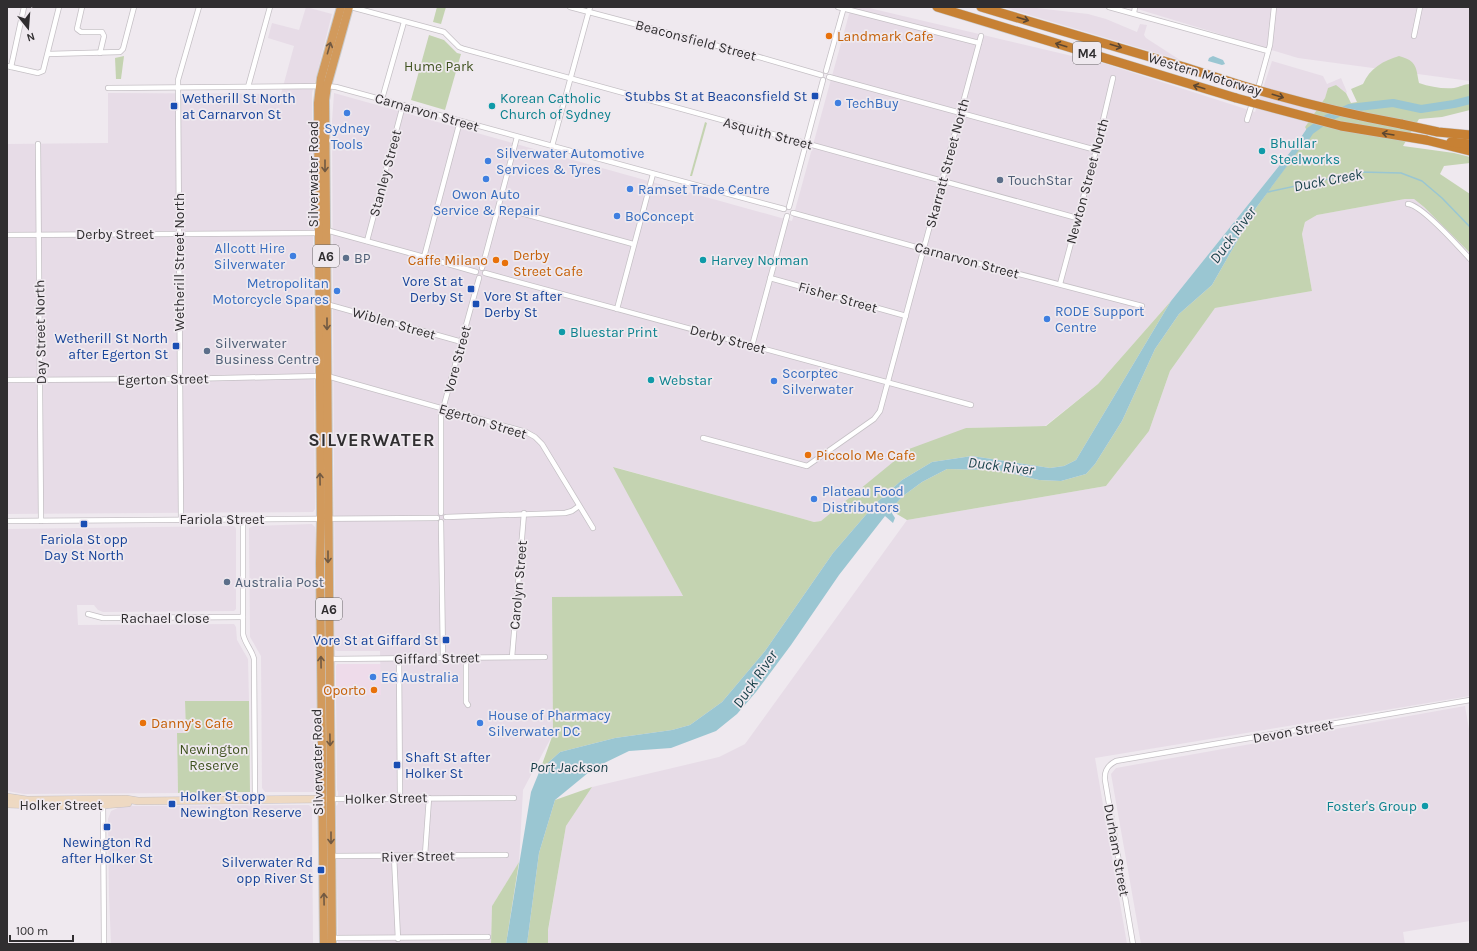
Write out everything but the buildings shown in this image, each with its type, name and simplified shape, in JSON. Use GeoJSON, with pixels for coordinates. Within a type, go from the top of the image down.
{"type":"FeatureCollection","features":[{"type":"Feature","properties":{"kind":"highway","name":"Silverwater Road"},"geometry":{"type":"LineString","coordinates":[[323,376],[326,304],[318,108],[341,7]]}},
{"type":"Feature","properties":{"kind":"highway","name":"Silverwater Road"},"geometry":{"type":"LineString","coordinates":[[323,86],[350,7]]}},
{"type":"Feature","properties":{"kind":"highway","name":"Western Motorway"},"geometry":{"type":"LineString","coordinates":[[937,7],[1236,98],[1341,126],[1426,140],[1470,144]]}},
{"type":"Feature","properties":{"kind":"highway","name":"Western Motorway"},"geometry":{"type":"LineString","coordinates":[[982,7],[1301,103],[1401,124],[1470,135]]}},
{"type":"Feature","properties":{"kind":"highway","name":"Western Motorway"},"geometry":{"type":"LineString","coordinates":[[1440,130],[1470,130]]}},
{"type":"Feature","properties":{"kind":"highway","name":"M4"},"geometry":{"type":"LineString","coordinates":[[1426,140],[1470,151]]}},
{"type":"Feature","properties":{"kind":"highway","name":"Silverwater Road"},"geometry":{"type":"LineString","coordinates":[[322,232],[324,518],[329,659],[324,944]]}},
{"type":"Feature","properties":{"kind":"highway","name":"Silverwater Road"},"geometry":{"type":"LineString","coordinates":[[324,518],[320,563],[327,799],[331,856],[332,941]]}},
{"type":"Feature","properties":{"kind":"main road","name":"Holker Street"},"geometry":{"type":"LineString","coordinates":[[7,797],[27,800],[127,803],[138,801],[327,799]]}},
{"type":"Feature","properties":{"kind":"main road","name":"Holker Street"},"geometry":{"type":"LineString","coordinates":[[7,804],[36,806],[103,802]]}},
{"type":"Feature","properties":{"kind":"street"},"geometry":{"type":"LineString","coordinates":[[24,7],[9,67],[38,73],[42,72],[45,67],[59,7]]}},
{"type":"Feature","properties":{"kind":"street"},"geometry":{"type":"LineString","coordinates":[[82,7],[77,29],[81,32],[102,32],[104,36],[100,53]]}},
{"type":"Feature","properties":{"kind":"street"},"geometry":{"type":"LineString","coordinates":[[48,54],[117,53],[122,51],[134,7]]}},
{"type":"Feature","properties":{"kind":"street","name":"Wetherill Street North"},"geometry":{"type":"LineString","coordinates":[[181,520],[178,80],[199,7]]}},
{"type":"Feature","properties":{"kind":"street"},"geometry":{"type":"LineString","coordinates":[[248,87],[270,7]]}},
{"type":"Feature","properties":{"kind":"street"},"geometry":{"type":"LineString","coordinates":[[350,7],[404,22],[382,99]]}},
{"type":"Feature","properties":{"kind":"street","name":"Beaconsfield Street"},"geometry":{"type":"LineString","coordinates":[[570,7],[589,10],[752,55],[822,77]]}},
{"type":"Feature","properties":{"kind":"street"},"geometry":{"type":"LineString","coordinates":[[838,7],[979,43]]}},
{"type":"Feature","properties":{"kind":"street"},"geometry":{"type":"LineString","coordinates":[[1109,7],[1268,51]]}},
{"type":"Feature","properties":{"kind":"street"},"geometry":{"type":"LineString","coordinates":[[1134,13],[1135,7]]}},
{"type":"Feature","properties":{"kind":"street"},"geometry":{"type":"LineString","coordinates":[[1259,85],[1268,51],[1274,7]]}},
{"type":"Feature","properties":{"kind":"street"},"geometry":{"type":"LineString","coordinates":[[1414,36],[1420,7]]}},
{"type":"Feature","properties":{"kind":"street"},"geometry":{"type":"LineString","coordinates":[[789,207],[807,144],[822,72],[826,71],[844,8]]}},
{"type":"Feature","properties":{"kind":"street"},"geometry":{"type":"LineString","coordinates":[[552,146],[589,10]]}},
{"type":"Feature","properties":{"kind":"street","name":"Asquith Street"},"geometry":{"type":"LineString","coordinates":[[404,22],[444,32],[459,47],[570,79],[1077,218]]}},
{"type":"Feature","properties":{"kind":"street","name":"Skarratt Street North"},"geometry":{"type":"LineString","coordinates":[[703,438],[807,466],[874,419],[880,411],[981,36]]}},
{"type":"Feature","properties":{"kind":"street"},"geometry":{"type":"LineString","coordinates":[[826,71],[829,73],[829,77]]}},
{"type":"Feature","properties":{"kind":"street"},"geometry":{"type":"LineString","coordinates":[[822,77],[827,80],[829,77],[1096,150]]}},
{"type":"Feature","properties":{"kind":"street","name":"Newton Street North"},"geometry":{"type":"LineString","coordinates":[[1060,284],[1096,150],[1113,78]]}},
{"type":"Feature","properties":{"kind":"street","name":"Carnarvon Street"},"geometry":{"type":"LineString","coordinates":[[108,88],[323,86],[382,99],[784,209]]}},
{"type":"Feature","properties":{"kind":"street","name":"Stanley Street"},"geometry":{"type":"LineString","coordinates":[[367,241],[403,105]]}},
{"type":"Feature","properties":{"kind":"street"},"geometry":{"type":"LineString","coordinates":[[1247,120],[1251,107]]}},
{"type":"Feature","properties":{"kind":"street"},"geometry":{"type":"LineString","coordinates":[[424,256],[460,121]]}},
{"type":"Feature","properties":{"kind":"street"},"geometry":{"type":"LineString","coordinates":[[482,268],[485,270],[485,273],[483,277],[479,278],[476,275],[476,272],[478,269],[482,268],[517,137]]}},
{"type":"Feature","properties":{"kind":"street","name":"Day Street North"},"geometry":{"type":"LineString","coordinates":[[38,144],[41,520]]}},
{"type":"Feature","properties":{"kind":"street"},"geometry":{"type":"LineString","coordinates":[[617,309],[653,174]]}},
{"type":"Feature","properties":{"kind":"street"},"geometry":{"type":"LineString","coordinates":[[1408,204],[1414,205],[1425,213],[1470,259]]}},
{"type":"Feature","properties":{"kind":"street"},"geometry":{"type":"LineString","coordinates":[[787,216],[783,213],[786,207],[789,207]]}},
{"type":"Feature","properties":{"kind":"street"},"geometry":{"type":"LineString","coordinates":[[752,346],[787,216],[791,215],[793,212],[792,208],[789,207]]}},
{"type":"Feature","properties":{"kind":"street"},"geometry":{"type":"LineString","coordinates":[[499,208],[634,244]]}},
{"type":"Feature","properties":{"kind":"street","name":"Carnarvon Street"},"geometry":{"type":"LineString","coordinates":[[793,212],[924,249],[1142,306]]}},
{"type":"Feature","properties":{"kind":"street","name":"Derby Street"},"geometry":{"type":"LineString","coordinates":[[7,235],[322,232],[367,241],[476,272]]}},
{"type":"Feature","properties":{"kind":"street","name":"Derby Street"},"geometry":{"type":"LineString","coordinates":[[485,273],[971,405]]}},
{"type":"Feature","properties":{"kind":"street","name":"Vore Street"},"geometry":{"type":"LineString","coordinates":[[441,513],[440,423],[479,278]]}},
{"type":"Feature","properties":{"kind":"street","name":"Fisher Street"},"geometry":{"type":"LineString","coordinates":[[770,278],[906,316]]}},
{"type":"Feature","properties":{"kind":"street","name":"Wiblen Street"},"geometry":{"type":"LineString","coordinates":[[326,304],[462,342]]}},
{"type":"Feature","properties":{"kind":"street","name":"Egerton Street"},"geometry":{"type":"LineString","coordinates":[[7,380],[323,376],[444,408],[526,432],[535,437],[542,444],[593,528]]}},
{"type":"Feature","properties":{"kind":"street"},"geometry":{"type":"LineString","coordinates":[[443,657],[442,522],[446,518],[568,512],[580,506]]}},
{"type":"Feature","properties":{"kind":"street"},"geometry":{"type":"LineString","coordinates":[[442,522],[437,518],[438,515],[441,513],[444,514],[446,518]]}},
{"type":"Feature","properties":{"kind":"street","name":"Carolyn Street"},"geometry":{"type":"LineString","coordinates":[[512,657],[524,514]]}},
{"type":"Feature","properties":{"kind":"street","name":"Fariola Street"},"geometry":{"type":"LineString","coordinates":[[7,521],[437,518]]}},
{"type":"Feature","properties":{"kind":"street"},"geometry":{"type":"LineString","coordinates":[[243,519],[243,637],[254,660],[255,800]]}},
{"type":"Feature","properties":{"kind":"street","name":"Rachael Close"},"geometry":{"type":"LineString","coordinates":[[88,614],[103,618],[243,617]]}},
{"type":"Feature","properties":{"kind":"street"},"geometry":{"type":"LineString","coordinates":[[466,657],[466,702],[468,704]]}},
{"type":"Feature","properties":{"kind":"street","name":"Giffard Street"},"geometry":{"type":"LineString","coordinates":[[329,659],[545,657]]}},
{"type":"Feature","properties":{"kind":"street"},"geometry":{"type":"LineString","coordinates":[[399,658],[400,798]]}},
{"type":"Feature","properties":{"kind":"street","name":"Devon Street"},"geometry":{"type":"LineString","coordinates":[[1116,761],[1470,700]]}},
{"type":"Feature","properties":{"kind":"street","name":"Durham Street"},"geometry":{"type":"LineString","coordinates":[[1116,761],[1106,768],[1104,774],[1133,944]]}},
{"type":"Feature","properties":{"kind":"street"},"geometry":{"type":"LineString","coordinates":[[426,855],[429,798]]}},
{"type":"Feature","properties":{"kind":"street","name":"Holker Street"},"geometry":{"type":"LineString","coordinates":[[327,799],[514,798]]}},
{"type":"Feature","properties":{"kind":"street"},"geometry":{"type":"LineString","coordinates":[[103,802],[104,944]]}},
{"type":"Feature","properties":{"kind":"street","name":"River Street"},"geometry":{"type":"LineString","coordinates":[[331,856],[506,855]]}},
{"type":"Feature","properties":{"kind":"street"},"geometry":{"type":"LineString","coordinates":[[394,856],[398,938]]}},
{"type":"Feature","properties":{"kind":"street"},"geometry":{"type":"LineString","coordinates":[[332,941],[390,941],[398,938],[488,937]]}},
{"type":"Feature","properties":{"kind":"street"},"geometry":{"type":"LineString","coordinates":[[450,938],[450,944]]}},
{"type":"Feature","properties":{"kind":"shaded area"},"geometry":{"type":"Polygon","coordinates":[[[306,7],[332,14],[312,93],[315,509],[313,512],[7,514],[7,144],[108,143],[108,93],[281,94],[294,46],[268,38],[272,23],[299,30],[306,7]]]}},
{"type":"Feature","properties":{"kind":"shaded area"},"geometry":{"type":"Polygon","coordinates":[[[851,7],[865,7],[1106,64],[1255,112],[1272,61],[1323,76],[1327,84],[1341,78],[1347,92],[1346,93],[1340,88],[1328,89],[1325,98],[1305,127],[1307,131],[1171,301],[1098,384],[1045,426],[966,428],[821,521],[814,522],[614,467],[683,596],[552,597],[553,734],[523,790],[519,862],[492,906],[491,944],[338,944],[336,806],[338,804],[338,792],[336,696],[381,695],[380,651],[335,650],[332,121],[334,93],[792,221],[851,7]]]}},
{"type":"Feature","properties":{"kind":"shaded area"},"geometry":{"type":"Polygon","coordinates":[[[1003,7],[1028,7],[1088,14],[1106,19],[1137,32],[1140,24],[1147,25],[1144,35],[1146,38],[1180,60],[1003,7]]]}},
{"type":"Feature","properties":{"kind":"shaded area"},"geometry":{"type":"Polygon","coordinates":[[[1131,7],[1470,7],[1470,81],[1298,58],[1131,7]]]}},
{"type":"Feature","properties":{"kind":"shaded area"},"geometry":{"type":"Polygon","coordinates":[[[1405,199],[1414,199],[1424,207],[1470,253],[1470,696],[1095,758],[1127,944],[548,944],[548,931],[566,826],[592,787],[719,757],[745,744],[907,520],[1106,486],[1149,431],[1170,371],[1215,308],[1312,291],[1302,234],[1305,222],[1317,215],[1405,199]]]}},
{"type":"Feature","properties":{"kind":"shaded area"},"geometry":{"type":"Polygon","coordinates":[[[312,524],[315,527],[317,792],[265,792],[262,788],[261,656],[250,637],[249,528],[253,526],[312,524]]]}},
{"type":"Feature","properties":{"kind":"shaded area"},"geometry":{"type":"Polygon","coordinates":[[[234,526],[236,528],[236,609],[234,611],[103,612],[98,610],[94,605],[77,605],[78,625],[234,624],[236,627],[237,640],[248,659],[249,701],[185,701],[186,733],[177,734],[178,793],[24,794],[7,791],[7,529],[234,526]]]}},
{"type":"Feature","properties":{"kind":"shaded area"},"geometry":{"type":"Polygon","coordinates":[[[337,664],[381,664],[381,696],[336,696],[337,664]]]}},
{"type":"Feature","properties":{"kind":"shaded area"},"geometry":{"type":"Polygon","coordinates":[[[1465,706],[1470,735],[1470,921],[1403,932],[1405,944],[1141,944],[1111,774],[1116,768],[1465,706]]]}},
{"type":"Feature","properties":{"kind":"shaded area"},"geometry":{"type":"Polygon","coordinates":[[[309,805],[312,808],[313,944],[111,944],[108,819],[111,811],[122,806],[309,805]]]}},
{"type":"Feature","properties":{"kind":"green space"},"geometry":{"type":"Polygon","coordinates":[[[437,7],[446,7],[441,24],[433,22],[437,7]]]}},
{"type":"Feature","properties":{"kind":"green space","name":"Hume Park"},"geometry":{"type":"Polygon","coordinates":[[[429,35],[444,40],[457,53],[461,54],[445,110],[411,100],[429,35]]]}},
{"type":"Feature","properties":{"kind":"green space"},"geometry":{"type":"Polygon","coordinates":[[[124,56],[121,79],[116,79],[115,58],[124,56]]]}},
{"type":"Feature","properties":{"kind":"green space"},"geometry":{"type":"Polygon","coordinates":[[[1399,56],[1409,60],[1415,65],[1419,83],[1432,87],[1445,88],[1454,88],[1470,84],[1470,110],[1442,117],[1419,119],[1403,146],[1454,153],[1470,157],[1470,163],[1444,166],[1440,174],[1470,194],[1470,253],[1414,199],[1405,199],[1317,215],[1305,222],[1302,234],[1312,291],[1215,308],[1170,371],[1149,431],[1106,486],[907,520],[890,510],[903,496],[922,482],[947,469],[997,470],[1039,480],[1061,481],[1086,474],[1095,464],[1122,421],[1155,349],[1179,314],[1212,285],[1256,208],[1312,131],[1307,131],[1305,127],[1325,98],[1328,88],[1336,85],[1346,93],[1351,103],[1357,102],[1351,89],[1363,84],[1373,69],[1388,60],[1399,56]]]}},
{"type":"Feature","properties":{"kind":"green space"},"geometry":{"type":"Polygon","coordinates":[[[705,122],[707,123],[692,176],[690,176],[705,122]]]}},
{"type":"Feature","properties":{"kind":"green space"},"geometry":{"type":"Polygon","coordinates":[[[1171,301],[1076,460],[1064,466],[1050,468],[972,456],[932,462],[902,480],[876,503],[833,553],[765,651],[722,702],[690,725],[672,730],[615,738],[560,752],[540,770],[553,734],[552,597],[683,596],[613,467],[814,522],[821,521],[909,449],[966,428],[1046,426],[1098,384],[1171,301]]]}},
{"type":"Feature","properties":{"kind":"green space","name":"Newington Reserve"},"geometry":{"type":"Polygon","coordinates":[[[185,701],[249,701],[250,792],[178,793],[177,733],[186,733],[185,701]]]}},
{"type":"Feature","properties":{"kind":"green space"},"geometry":{"type":"Polygon","coordinates":[[[592,787],[566,826],[548,930],[548,944],[527,944],[539,853],[555,800],[592,787]]]}},
{"type":"Feature","properties":{"kind":"green space"},"geometry":{"type":"Polygon","coordinates":[[[519,862],[506,944],[491,944],[492,906],[519,862]]]}},
{"type":"Feature","properties":{"kind":"water"},"geometry":{"type":"Polygon","coordinates":[[[1213,56],[1223,60],[1225,64],[1222,65],[1208,61],[1209,58],[1213,56]]]}},
{"type":"Feature","properties":{"kind":"water","name":"Port Jackson"},"geometry":{"type":"Polygon","coordinates":[[[1307,131],[1313,131],[1256,208],[1212,285],[1179,314],[1155,349],[1122,421],[1095,464],[1086,474],[1061,481],[1039,480],[997,470],[947,469],[922,482],[903,496],[890,510],[895,518],[893,523],[885,516],[839,575],[791,645],[756,692],[737,714],[716,731],[671,748],[629,751],[594,768],[555,800],[539,853],[527,944],[506,944],[531,792],[540,770],[560,752],[615,738],[672,730],[690,725],[722,702],[765,651],[833,553],[876,503],[902,480],[932,462],[972,456],[1050,468],[1064,466],[1076,460],[1171,301],[1307,131]]]}},
{"type":"Feature","properties":{"kind":"waterway","name":"Duck River"},"geometry":{"type":"LineString","coordinates":[[1304,140],[1310,131],[1328,118],[1349,108],[1393,103],[1421,109],[1470,100]]}},
{"type":"Feature","properties":{"kind":"waterway","name":"Duck Creek"},"geometry":{"type":"LineString","coordinates":[[1268,192],[1361,172],[1401,173],[1422,181],[1442,198],[1470,227]]}},
{"type":"Feature","properties":{"kind":"place","name":"Landmark Cafe"},"geometry":{"type":"Point","coordinates":[829,36]}},
{"type":"Feature","properties":{"kind":"place","name":"Stubbs St at Beaconsfield St"},"geometry":{"type":"Point","coordinates":[815,96]}},
{"type":"Feature","properties":{"kind":"place","name":"TechBuy"},"geometry":{"type":"Point","coordinates":[838,103]}},
{"type":"Feature","properties":{"kind":"place","name":"Wetherill St North at Carnarvon St"},"geometry":{"type":"Point","coordinates":[174,106]}},
{"type":"Feature","properties":{"kind":"place","name":"Korean Catholic Church of Sydney"},"geometry":{"type":"Point","coordinates":[492,106]}},
{"type":"Feature","properties":{"kind":"place","name":"Sydney Tools"},"geometry":{"type":"Point","coordinates":[347,113]}},
{"type":"Feature","properties":{"kind":"place","name":"Bhullar Steelworks"},"geometry":{"type":"Point","coordinates":[1262,151]}},
{"type":"Feature","properties":{"kind":"place","name":"Silverwater Automotive Services & Tyres"},"geometry":{"type":"Point","coordinates":[488,161]}},
{"type":"Feature","properties":{"kind":"place","name":"Owon Auto Service & Repair"},"geometry":{"type":"Point","coordinates":[486,179]}},
{"type":"Feature","properties":{"kind":"place","name":"TouchStar"},"geometry":{"type":"Point","coordinates":[1000,180]}},
{"type":"Feature","properties":{"kind":"place","name":"Ramset Trade Centre"},"geometry":{"type":"Point","coordinates":[630,189]}},
{"type":"Feature","properties":{"kind":"place","name":"BoConcept"},"geometry":{"type":"Point","coordinates":[617,216]}},
{"type":"Feature","properties":{"kind":"place","name":"Allcott Hire Silverwater"},"geometry":{"type":"Point","coordinates":[293,256]}},
{"type":"Feature","properties":{"kind":"place","name":"BP"},"geometry":{"type":"Point","coordinates":[346,258]}},
{"type":"Feature","properties":{"kind":"place","name":"Caffe Milano"},"geometry":{"type":"Point","coordinates":[496,260]}},
{"type":"Feature","properties":{"kind":"place","name":"Harvey Norman"},"geometry":{"type":"Point","coordinates":[703,260]}},
{"type":"Feature","properties":{"kind":"place","name":"Derby Street Cafe"},"geometry":{"type":"Point","coordinates":[505,263]}},
{"type":"Feature","properties":{"kind":"place","name":"Vore St at Derby St"},"geometry":{"type":"Point","coordinates":[471,289]}},
{"type":"Feature","properties":{"kind":"place","name":"Metropolitan Motorcycle Spares"},"geometry":{"type":"Point","coordinates":[337,291]}},
{"type":"Feature","properties":{"kind":"place","name":"Vore St after Derby St"},"geometry":{"type":"Point","coordinates":[476,304]}},
{"type":"Feature","properties":{"kind":"place","name":"RODE Support Centre"},"geometry":{"type":"Point","coordinates":[1047,319]}},
{"type":"Feature","properties":{"kind":"place","name":"Bluestar Print"},"geometry":{"type":"Point","coordinates":[562,332]}},
{"type":"Feature","properties":{"kind":"place","name":"Wetherill St North after Egerton St"},"geometry":{"type":"Point","coordinates":[176,346]}},
{"type":"Feature","properties":{"kind":"place","name":"Silverwater Business Centre"},"geometry":{"type":"Point","coordinates":[207,351]}},
{"type":"Feature","properties":{"kind":"place","name":"Webstar"},"geometry":{"type":"Point","coordinates":[651,380]}},
{"type":"Feature","properties":{"kind":"place","name":"Scorptec Silverwater"},"geometry":{"type":"Point","coordinates":[774,381]}},
{"type":"Feature","properties":{"kind":"place","name":"Piccolo Me Cafe"},"geometry":{"type":"Point","coordinates":[808,455]}},
{"type":"Feature","properties":{"kind":"place","name":"Plateau Food Distributors"},"geometry":{"type":"Point","coordinates":[814,499]}},
{"type":"Feature","properties":{"kind":"place","name":"Fariola St opp Day St North"},"geometry":{"type":"Point","coordinates":[84,524]}},
{"type":"Feature","properties":{"kind":"place","name":"Australia Post"},"geometry":{"type":"Point","coordinates":[227,582]}},
{"type":"Feature","properties":{"kind":"place","name":"Vore St at Giffard St"},"geometry":{"type":"Point","coordinates":[446,640]}},
{"type":"Feature","properties":{"kind":"place","name":"EG Australia"},"geometry":{"type":"Point","coordinates":[373,677]}},
{"type":"Feature","properties":{"kind":"place","name":"Oporto"},"geometry":{"type":"Point","coordinates":[374,690]}},
{"type":"Feature","properties":{"kind":"place","name":"Danny’s Cafe"},"geometry":{"type":"Point","coordinates":[143,723]}},
{"type":"Feature","properties":{"kind":"place","name":"House of Pharmacy Silverwater DC"},"geometry":{"type":"Point","coordinates":[480,723]}},
{"type":"Feature","properties":{"kind":"place","name":"Shaft St after Holker St"},"geometry":{"type":"Point","coordinates":[397,765]}},
{"type":"Feature","properties":{"kind":"place","name":"Holker St opp Newington Reserve"},"geometry":{"type":"Point","coordinates":[172,804]}},
{"type":"Feature","properties":{"kind":"place","name":"Foster's Group"},"geometry":{"type":"Point","coordinates":[1425,806]}},
{"type":"Feature","properties":{"kind":"place","name":"Newington Rd after Holker St"},"geometry":{"type":"Point","coordinates":[107,827]}},
{"type":"Feature","properties":{"kind":"place","name":"Silverwater Rd opp River St"},"geometry":{"type":"Point","coordinates":[321,870]}},
{"type":"Feature","properties":{"kind":"district","name":"SILVERWATER"},"geometry":{"type":"Point","coordinates":[372,440]}}]}
